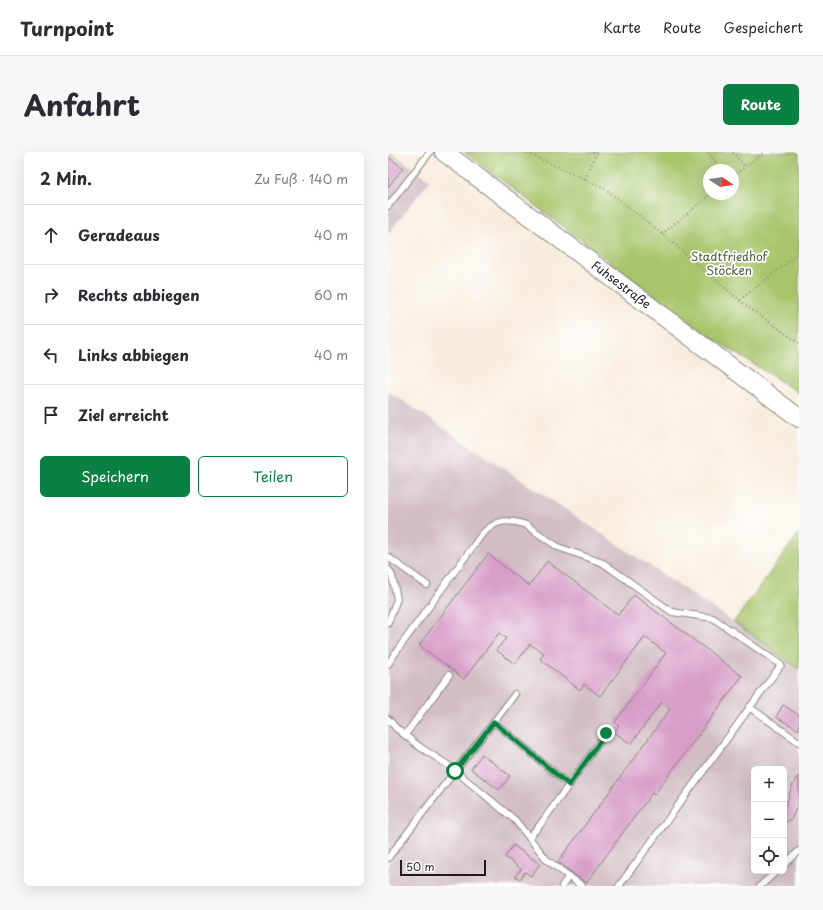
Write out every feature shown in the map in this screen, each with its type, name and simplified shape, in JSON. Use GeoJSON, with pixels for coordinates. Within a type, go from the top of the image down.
{"type":"FeatureCollection","features":[{"type":"Feature","properties":{"kind":"street","name":"Fuhsestraße"},"geometry":{"type":"LineString","coordinates":[[444,152],[799,418]]}},
{"type":"Feature","properties":{"kind":"lane"},"geometry":{"type":"LineString","coordinates":[[388,206],[430,152]]}},
{"type":"Feature","properties":{"kind":"lane"},"geometry":{"type":"LineString","coordinates":[[388,664],[482,534],[493,525],[507,521],[526,525],[558,547],[603,562],[672,612],[713,618],[780,664],[618,886]]}},
{"type":"Feature","properties":{"kind":"lane"},"geometry":{"type":"LineString","coordinates":[[388,557],[427,586]]}},
{"type":"Feature","properties":{"kind":"lane"},"geometry":{"type":"LineString","coordinates":[[388,569],[392,576],[397,599],[388,623]]}},
{"type":"Feature","properties":{"kind":"lane"},"geometry":{"type":"LineString","coordinates":[[405,735],[449,675]]}},
{"type":"Feature","properties":{"kind":"lane"},"geometry":{"type":"LineString","coordinates":[[388,858],[515,694]]}},
{"type":"Feature","properties":{"kind":"lane"},"geometry":{"type":"LineString","coordinates":[[749,707],[799,742]]}},
{"type":"Feature","properties":{"kind":"lane"},"geometry":{"type":"LineString","coordinates":[[388,719],[397,729],[420,747],[448,765],[515,820],[548,860],[582,886]]}},
{"type":"Feature","properties":{"kind":"lane"},"geometry":{"type":"LineString","coordinates":[[494,722],[569,785]]}},
{"type":"Feature","properties":{"kind":"lane"},"geometry":{"type":"LineString","coordinates":[[528,837],[540,825],[606,733]]}},
{"type":"Feature","properties":{"kind":"lane"},"geometry":{"type":"LineString","coordinates":[[787,862],[799,851]]}},
{"type":"Feature","properties":{"kind":"lane"},"geometry":{"type":"LineString","coordinates":[[760,886],[774,874]]}},
{"type":"Feature","properties":{"kind":"lane"},"geometry":{"type":"LineString","coordinates":[[562,886],[569,876]]}},
{"type":"Feature","properties":{"kind":"path"},"geometry":{"type":"LineString","coordinates":[[524,152],[607,190],[740,300],[799,343]]}},
{"type":"Feature","properties":{"kind":"path"},"geometry":{"type":"LineString","coordinates":[[585,179],[597,152]]}},
{"type":"Feature","properties":{"kind":"path"},"geometry":{"type":"LineString","coordinates":[[708,152],[717,164]]}},
{"type":"Feature","properties":{"kind":"path"},"geometry":{"type":"LineString","coordinates":[[733,152],[745,167]]}},
{"type":"Feature","properties":{"kind":"path"},"geometry":{"type":"LineString","coordinates":[[739,172],[764,152]]}},
{"type":"Feature","properties":{"kind":"path"},"geometry":{"type":"LineString","coordinates":[[662,234],[704,200]]}},
{"type":"Feature","properties":{"kind":"path"},"geometry":{"type":"LineString","coordinates":[[740,300],[799,253]]}},
{"type":"Feature","properties":{"kind":"shaded area"},"geometry":{"type":"Polygon","coordinates":[[[388,152],[391,152],[430,180],[388,234],[388,152]]]}},
{"type":"Feature","properties":{"kind":"shaded area"},"geometry":{"type":"Polygon","coordinates":[[[388,391],[734,622],[799,669],[799,886],[388,886],[388,391]]]}},
{"type":"Feature","properties":{"kind":"green space","name":"Stadtfriedhof Stöcken"},"geometry":{"type":"Polygon","coordinates":[[[464,152],[799,152],[799,393],[709,336],[464,152]]]}},
{"type":"Feature","properties":{"kind":"green space"},"geometry":{"type":"Polygon","coordinates":[[[799,533],[799,669],[734,622],[799,533]]]}},
{"type":"Feature","properties":{"kind":"building"},"geometry":{"type":"Polygon","coordinates":[[[388,157],[403,168],[388,187],[388,157]]]}},
{"type":"Feature","properties":{"kind":"building"},"geometry":{"type":"Polygon","coordinates":[[[488,554],[529,586],[547,561],[618,615],[634,595],[742,676],[654,795],[652,793],[586,883],[558,862],[670,709],[661,703],[631,744],[614,732],[619,726],[615,722],[666,653],[645,637],[600,696],[584,684],[580,690],[540,659],[544,653],[530,644],[515,664],[496,650],[506,638],[499,633],[464,679],[419,645],[488,554]]]}},
{"type":"Feature","properties":{"kind":"building"},"geometry":{"type":"Polygon","coordinates":[[[783,705],[799,715],[799,730],[776,717],[783,705]]]}},
{"type":"Feature","properties":{"kind":"building"},"geometry":{"type":"Polygon","coordinates":[[[482,754],[510,776],[499,790],[471,769],[482,754]]]}},
{"type":"Feature","properties":{"kind":"building"},"geometry":{"type":"Polygon","coordinates":[[[799,776],[799,802],[791,820],[787,822],[788,796],[796,778],[799,776]]]}},
{"type":"Feature","properties":{"kind":"building"},"geometry":{"type":"Polygon","coordinates":[[[513,845],[540,864],[531,876],[525,872],[520,879],[515,876],[521,869],[505,857],[513,845]]]}},
{"type":"Feature","properties":{"kind":"route"},"geometry":{"type":"LineString","coordinates":[[455,771],[494,722],[569,785],[606,733]]}}]}
